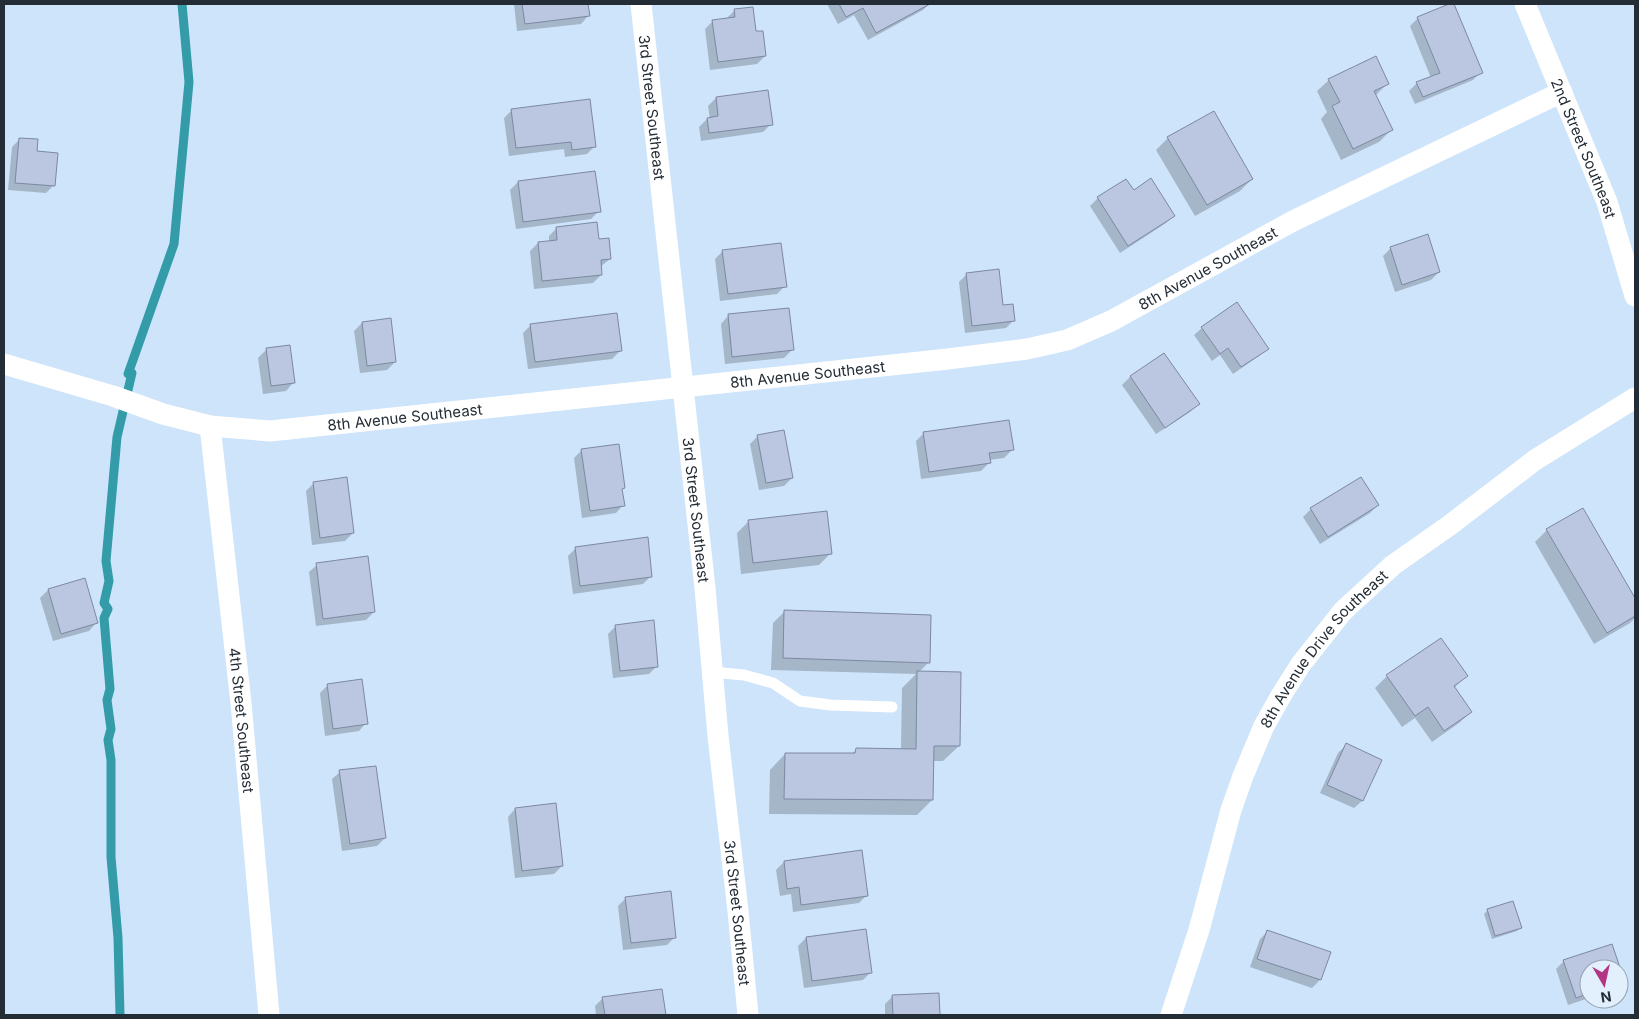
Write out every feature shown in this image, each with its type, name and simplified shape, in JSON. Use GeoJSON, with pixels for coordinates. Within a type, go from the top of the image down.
{"type":"FeatureCollection","features":[{"type":"Feature","properties":{"kind":"street","name":"3rd Street Southeast"},"geometry":{"type":"LineString","coordinates":[[641,4],[704,579],[718,736],[748,1015]]}},
{"type":"Feature","properties":{"kind":"street","name":"2nd Street Southeast"},"geometry":{"type":"LineString","coordinates":[[1526,4],[1606,202],[1635,296]]}},
{"type":"Feature","properties":{"kind":"street","name":"8th Avenue Southeast"},"geometry":{"type":"LineString","coordinates":[[4,364],[113,396],[163,414],[210,426],[270,431],[1027,349],[1067,340],[1111,321],[1293,221],[1562,92]]}},
{"type":"Feature","properties":{"kind":"street","name":"8th Avenue Drive Southeast"},"geometry":{"type":"LineString","coordinates":[[1171,1015],[1199,930],[1231,810],[1243,776],[1264,726],[1301,664],[1343,611],[1392,565],[1450,526],[1535,460],[1635,398]]}},
{"type":"Feature","properties":{"kind":"street","name":"4th Street Southeast"},"geometry":{"type":"LineString","coordinates":[[210,426],[241,702],[269,1015]]}},
{"type":"Feature","properties":{"kind":"lane"},"geometry":{"type":"LineString","coordinates":[[712,672],[744,674],[773,683],[800,701],[830,705],[892,707]]}},
{"type":"Feature","properties":{"kind":"building"},"geometry":{"type":"Polygon","coordinates":[[[522,4],[588,4],[590,16],[525,24],[522,4]]]}},
{"type":"Feature","properties":{"kind":"building"},"geometry":{"type":"Polygon","coordinates":[[[839,4],[930,4],[876,33],[863,8],[846,17],[839,4]]]}},
{"type":"Feature","properties":{"kind":"building"},"geometry":{"type":"Polygon","coordinates":[[[1449,4],[1454,4],[1483,73],[1423,97],[1416,82],[1440,73],[1417,17],[1449,4]]]}},
{"type":"Feature","properties":{"kind":"building"},"geometry":{"type":"Polygon","coordinates":[[[753,7],[756,31],[763,31],[766,56],[718,62],[712,20],[735,17],[734,9],[753,7]]]}},
{"type":"Feature","properties":{"kind":"building"},"geometry":{"type":"Polygon","coordinates":[[[1376,56],[1389,84],[1374,91],[1393,130],[1353,149],[1332,106],[1340,102],[1328,79],[1376,56]]]}},
{"type":"Feature","properties":{"kind":"building"},"geometry":{"type":"Polygon","coordinates":[[[768,90],[773,125],[709,133],[707,118],[718,116],[716,97],[768,90]]]}},
{"type":"Feature","properties":{"kind":"building"},"geometry":{"type":"Polygon","coordinates":[[[590,99],[596,147],[572,150],[571,142],[516,148],[511,109],[590,99]]]}},
{"type":"Feature","properties":{"kind":"building"},"geometry":{"type":"Polygon","coordinates":[[[1214,111],[1253,179],[1207,205],[1167,137],[1214,111]]]}},
{"type":"Feature","properties":{"kind":"building"},"geometry":{"type":"Polygon","coordinates":[[[19,138],[38,139],[37,151],[58,153],[55,186],[15,183],[19,138]]]}},
{"type":"Feature","properties":{"kind":"building"},"geometry":{"type":"Polygon","coordinates":[[[595,171],[601,212],[523,222],[518,181],[595,171]]]}},
{"type":"Feature","properties":{"kind":"building"},"geometry":{"type":"Polygon","coordinates":[[[1151,178],[1175,216],[1128,246],[1097,197],[1126,179],[1134,190],[1151,178]]]}},
{"type":"Feature","properties":{"kind":"building"},"geometry":{"type":"Polygon","coordinates":[[[597,222],[599,239],[609,238],[611,259],[601,260],[602,275],[542,281],[538,242],[557,240],[556,227],[597,222]]]}},
{"type":"Feature","properties":{"kind":"building"},"geometry":{"type":"Polygon","coordinates":[[[1428,234],[1440,272],[1402,285],[1390,247],[1428,234]]]}},
{"type":"Feature","properties":{"kind":"building"},"geometry":{"type":"Polygon","coordinates":[[[781,243],[787,287],[728,294],[722,250],[781,243]]]}},
{"type":"Feature","properties":{"kind":"building"},"geometry":{"type":"Polygon","coordinates":[[[999,269],[1003,305],[1013,304],[1015,321],[972,326],[966,273],[999,269]]]}},
{"type":"Feature","properties":{"kind":"building"},"geometry":{"type":"Polygon","coordinates":[[[1237,302],[1269,349],[1241,367],[1228,348],[1220,354],[1201,327],[1237,302]]]}},
{"type":"Feature","properties":{"kind":"building"},"geometry":{"type":"Polygon","coordinates":[[[789,308],[794,350],[732,357],[728,314],[789,308]]]}},
{"type":"Feature","properties":{"kind":"building"},"geometry":{"type":"Polygon","coordinates":[[[617,313],[622,351],[535,362],[530,324],[617,313]]]}},
{"type":"Feature","properties":{"kind":"building"},"geometry":{"type":"Polygon","coordinates":[[[391,318],[396,362],[367,366],[362,322],[391,318]]]}},
{"type":"Feature","properties":{"kind":"building"},"geometry":{"type":"Polygon","coordinates":[[[290,345],[295,383],[271,386],[266,348],[290,345]]]}},
{"type":"Feature","properties":{"kind":"building"},"geometry":{"type":"Polygon","coordinates":[[[1164,353],[1200,404],[1165,428],[1130,376],[1164,353]]]}},
{"type":"Feature","properties":{"kind":"building"},"geometry":{"type":"Polygon","coordinates":[[[1009,420],[1014,450],[989,453],[991,463],[929,472],[923,432],[1009,420]]]}},
{"type":"Feature","properties":{"kind":"building"},"geometry":{"type":"Polygon","coordinates":[[[784,430],[793,478],[766,483],[757,435],[784,430]]]}},
{"type":"Feature","properties":{"kind":"building"},"geometry":{"type":"Polygon","coordinates":[[[619,444],[625,488],[622,489],[625,506],[590,511],[581,449],[619,444]]]}},
{"type":"Feature","properties":{"kind":"building"},"geometry":{"type":"Polygon","coordinates":[[[347,477],[354,533],[320,538],[313,482],[347,477]]]}},
{"type":"Feature","properties":{"kind":"building"},"geometry":{"type":"Polygon","coordinates":[[[1361,477],[1379,505],[1328,537],[1310,508],[1361,477]]]}},
{"type":"Feature","properties":{"kind":"building"},"geometry":{"type":"Polygon","coordinates":[[[1583,508],[1635,598],[1635,616],[1607,633],[1546,529],[1583,508]]]}},
{"type":"Feature","properties":{"kind":"building"},"geometry":{"type":"Polygon","coordinates":[[[827,511],[832,554],[753,563],[748,520],[827,511]]]}},
{"type":"Feature","properties":{"kind":"building"},"geometry":{"type":"Polygon","coordinates":[[[648,537],[652,577],[580,586],[575,547],[648,537]]]}},
{"type":"Feature","properties":{"kind":"building"},"geometry":{"type":"Polygon","coordinates":[[[368,556],[375,612],[323,619],[316,563],[368,556]]]}},
{"type":"Feature","properties":{"kind":"building"},"geometry":{"type":"Polygon","coordinates":[[[85,578],[98,623],[61,634],[48,589],[85,578]]]}},
{"type":"Feature","properties":{"kind":"building"},"geometry":{"type":"Polygon","coordinates":[[[784,610],[931,615],[930,663],[783,658],[784,610]]]}},
{"type":"Feature","properties":{"kind":"building"},"geometry":{"type":"Polygon","coordinates":[[[654,620],[658,667],[620,671],[615,625],[654,620]]]}},
{"type":"Feature","properties":{"kind":"building"},"geometry":{"type":"Polygon","coordinates":[[[1441,638],[1468,676],[1454,686],[1472,712],[1444,731],[1428,707],[1415,716],[1386,675],[1441,638]]]}},
{"type":"Feature","properties":{"kind":"building"},"geometry":{"type":"Polygon","coordinates":[[[917,671],[961,672],[960,746],[934,746],[933,800],[784,799],[785,753],[855,753],[856,748],[916,749],[917,671]]]}},
{"type":"Feature","properties":{"kind":"building"},"geometry":{"type":"Polygon","coordinates":[[[362,679],[368,724],[333,729],[327,684],[362,679]]]}},
{"type":"Feature","properties":{"kind":"building"},"geometry":{"type":"Polygon","coordinates":[[[1346,743],[1382,760],[1363,801],[1327,785],[1346,743]]]}},
{"type":"Feature","properties":{"kind":"building"},"geometry":{"type":"Polygon","coordinates":[[[376,766],[386,838],[350,844],[339,770],[376,766]]]}},
{"type":"Feature","properties":{"kind":"building"},"geometry":{"type":"Polygon","coordinates":[[[556,803],[563,866],[522,871],[515,808],[556,803]]]}},
{"type":"Feature","properties":{"kind":"building"},"geometry":{"type":"Polygon","coordinates":[[[862,850],[868,896],[801,905],[799,887],[787,889],[784,861],[862,850]]]}},
{"type":"Feature","properties":{"kind":"building"},"geometry":{"type":"Polygon","coordinates":[[[671,891],[676,938],[631,943],[625,897],[671,891]]]}},
{"type":"Feature","properties":{"kind":"building"},"geometry":{"type":"Polygon","coordinates":[[[1513,901],[1522,928],[1495,936],[1487,909],[1513,901]]]}},
{"type":"Feature","properties":{"kind":"building"},"geometry":{"type":"Polygon","coordinates":[[[866,929],[872,973],[812,981],[806,937],[866,929]]]}},
{"type":"Feature","properties":{"kind":"building"},"geometry":{"type":"Polygon","coordinates":[[[1267,930],[1331,952],[1321,980],[1257,959],[1267,930]]]}},
{"type":"Feature","properties":{"kind":"building"},"geometry":{"type":"Polygon","coordinates":[[[1612,944],[1617,959],[1579,959],[1579,997],[1576,998],[1563,960],[1612,944]]]}},
{"type":"Feature","properties":{"kind":"building"},"geometry":{"type":"Polygon","coordinates":[[[662,989],[666,1015],[605,1015],[602,997],[662,989]]]}},
{"type":"Feature","properties":{"kind":"building"},"geometry":{"type":"Polygon","coordinates":[[[939,993],[940,1015],[893,1015],[892,995],[939,993]]]}},
{"type":"Feature","properties":{"kind":"waterway"},"geometry":{"type":"LineString","coordinates":[[120,1015],[118,938],[111,857],[111,760],[108,740],[111,729],[107,700],[110,689],[104,618],[108,609],[104,603],[109,581],[106,561],[117,437],[132,373],[128,374],[174,244],[189,82],[182,4]]}}]}
